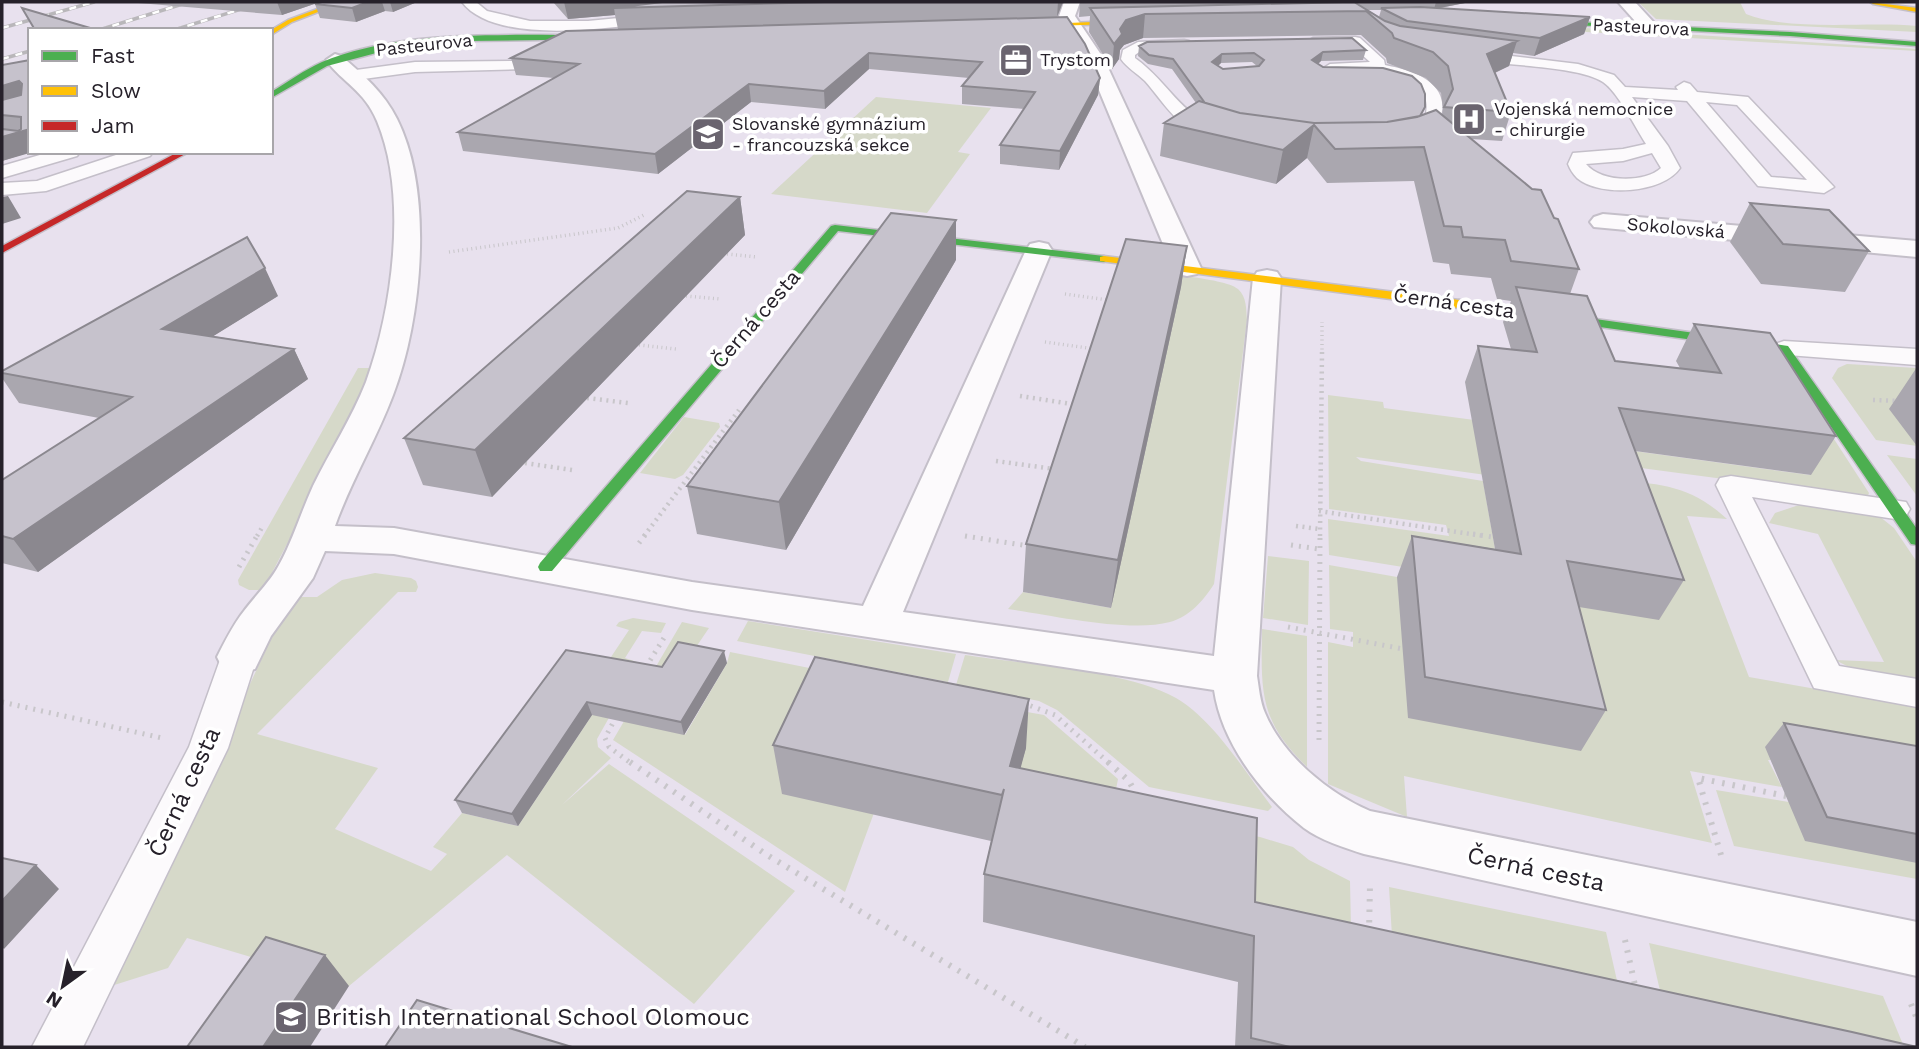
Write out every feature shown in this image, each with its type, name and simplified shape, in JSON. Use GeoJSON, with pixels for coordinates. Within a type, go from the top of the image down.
{"type":"FeatureCollection","features":[{"type":"Feature","properties":{"kind":"main road"},"geometry":{"type":"LineString","coordinates":[[273,32],[290,21],[341,2]]}},
{"type":"Feature","properties":{"kind":"main road"},"geometry":{"type":"LineString","coordinates":[[1873,2],[1913,10]]}},
{"type":"Feature","properties":{"kind":"main road"},"geometry":{"type":"LineString","coordinates":[[1010,25],[1072,13],[1156,22]]}},
{"type":"Feature","properties":{"kind":"main road","name":"Pasteurova"},"geometry":{"type":"LineString","coordinates":[[1513,20],[1790,34]]}},
{"type":"Feature","properties":{"kind":"main road","name":"Pasteurova"},"geometry":{"type":"LineString","coordinates":[[273,95],[333,62],[368,51],[418,42],[588,37],[667,31]]}},
{"type":"Feature","properties":{"kind":"main road"},"geometry":{"type":"LineString","coordinates":[[1790,34],[1917,37]]}},
{"type":"Feature","properties":{"kind":"main road"},"geometry":{"type":"LineString","coordinates":[[1790,34],[1839,40],[1917,44]]}},
{"type":"Feature","properties":{"kind":"main road","name":"Pasteurova"},"geometry":{"type":"LineString","coordinates":[[588,37],[628,38]]}},
{"type":"Feature","properties":{"kind":"main road"},"geometry":{"type":"LineString","coordinates":[[2,250],[181,154]]}},
{"type":"Feature","properties":{"kind":"main road","name":"Černá cesta"},"geometry":{"type":"LineString","coordinates":[[546,567],[835,228],[1268,278],[1784,349]]}},
{"type":"Feature","properties":{"kind":"main road"},"geometry":{"type":"LineString","coordinates":[[1784,349],[1917,540]]}},
{"type":"Feature","properties":{"kind":"street"},"geometry":{"type":"LineString","coordinates":[[1626,2],[1650,27]]}},
{"type":"Feature","properties":{"kind":"street"},"geometry":{"type":"LineString","coordinates":[[1072,13],[1094,55],[1187,268]]}},
{"type":"Feature","properties":{"kind":"street","name":"Černá cesta"},"geometry":{"type":"LineString","coordinates":[[239,657],[261,618],[299,566],[329,491],[378,393],[387,365],[406,259],[402,159],[381,109],[333,62]]}},
{"type":"Feature","properties":{"kind":"street","name":"Sokolovská"},"geometry":{"type":"LineString","coordinates":[[1603,222],[1917,249]]}},
{"type":"Feature","properties":{"kind":"street"},"geometry":{"type":"LineString","coordinates":[[877,623],[1039,250]]}},
{"type":"Feature","properties":{"kind":"street","name":"Černá cesta"},"geometry":{"type":"LineString","coordinates":[[1268,278],[1234,676],[1241,714],[1259,746],[1284,778],[1324,814],[1364,832],[1917,949]]}},
{"type":"Feature","properties":{"kind":"street"},"geometry":{"type":"LineString","coordinates":[[310,538],[394,541],[692,596],[1234,676]]}},
{"type":"Feature","properties":{"kind":"lane"},"geometry":{"type":"LineString","coordinates":[[468,2],[476,11],[488,16],[539,25],[604,24],[680,15]]}},
{"type":"Feature","properties":{"kind":"lane"},"geometry":{"type":"LineString","coordinates":[[1303,42],[1355,41],[1378,61],[1379,65],[1376,67]]}},
{"type":"Feature","properties":{"kind":"lane"},"geometry":{"type":"LineString","coordinates":[[1196,44],[1143,45],[1130,50],[1127,55],[1129,61],[1145,72],[1184,119],[1233,135]]}},
{"type":"Feature","properties":{"kind":"lane"},"geometry":{"type":"LineString","coordinates":[[1450,52],[1591,72],[1613,81],[1659,146]]}},
{"type":"Feature","properties":{"kind":"lane"},"geometry":{"type":"LineString","coordinates":[[333,62],[415,67],[520,66]]}},
{"type":"Feature","properties":{"kind":"lane"},"geometry":{"type":"LineString","coordinates":[[1321,69],[1376,67],[1418,81],[1432,95],[1434,118],[1427,132],[1416,138],[1395,142]]}},
{"type":"Feature","properties":{"kind":"lane"},"geometry":{"type":"LineString","coordinates":[[1145,72],[1164,72]]}},
{"type":"Feature","properties":{"kind":"lane"},"geometry":{"type":"LineString","coordinates":[[1676,77],[1765,182],[1824,187],[1724,80]]}},
{"type":"Feature","properties":{"kind":"lane"},"geometry":{"type":"LineString","coordinates":[[1620,91],[1742,100]]}},
{"type":"Feature","properties":{"kind":"lane"},"geometry":{"type":"LineString","coordinates":[[2,172],[64,154]]}},
{"type":"Feature","properties":{"kind":"lane"},"geometry":{"type":"LineString","coordinates":[[2,209],[39,187],[139,154]]}},
{"type":"Feature","properties":{"kind":"lane"},"geometry":{"type":"LineString","coordinates":[[2,189],[39,187]]}},
{"type":"Feature","properties":{"kind":"lane"},"geometry":{"type":"LineString","coordinates":[[1784,349],[1917,357]]}},
{"type":"Feature","properties":{"kind":"lane"},"geometry":{"type":"LineString","coordinates":[[1895,509],[1731,485],[1827,678],[1917,693]]}},
{"type":"Feature","properties":{"kind":"lane","name":"Černá cesta"},"geometry":{"type":"LineString","coordinates":[[57,1047],[208,748],[239,657]]}},
{"type":"Feature","properties":{"kind":"path"},"geometry":{"type":"LineString","coordinates":[[406,259],[618,228],[646,214]]}},
{"type":"Feature","properties":{"kind":"path"},"geometry":{"type":"LineString","coordinates":[[727,254],[763,258]]}},
{"type":"Feature","properties":{"kind":"path"},"geometry":{"type":"LineString","coordinates":[[686,296],[725,300]]}},
{"type":"Feature","properties":{"kind":"path"},"geometry":{"type":"LineString","coordinates":[[1319,750],[1322,309]]}},
{"type":"Feature","properties":{"kind":"path"},"geometry":{"type":"LineString","coordinates":[[1040,341],[1099,349]]}},
{"type":"Feature","properties":{"kind":"path"},"geometry":{"type":"LineString","coordinates":[[639,345],[681,349]]}},
{"type":"Feature","properties":{"kind":"path"},"geometry":{"type":"LineString","coordinates":[[1018,396],[1082,405]]}},
{"type":"Feature","properties":{"kind":"path"},"geometry":{"type":"LineString","coordinates":[[587,398],[632,404]]}},
{"type":"Feature","properties":{"kind":"path"},"geometry":{"type":"LineString","coordinates":[[1868,400],[1908,402]]}},
{"type":"Feature","properties":{"kind":"path"},"geometry":{"type":"LineString","coordinates":[[635,549],[740,409]]}},
{"type":"Feature","properties":{"kind":"path"},"geometry":{"type":"LineString","coordinates":[[733,419],[746,421]]}},
{"type":"Feature","properties":{"kind":"path"},"geometry":{"type":"LineString","coordinates":[[990,460],[1061,470]]}},
{"type":"Feature","properties":{"kind":"path"},"geometry":{"type":"LineString","coordinates":[[525,463],[572,470]]}},
{"type":"Feature","properties":{"kind":"path"},"geometry":{"type":"LineString","coordinates":[[681,488],[691,490]]}},
{"type":"Feature","properties":{"kind":"path"},"geometry":{"type":"LineString","coordinates":[[1319,511],[1493,537]]}},
{"type":"Feature","properties":{"kind":"path"},"geometry":{"type":"LineString","coordinates":[[234,576],[266,520]]}},
{"type":"Feature","properties":{"kind":"path"},"geometry":{"type":"LineString","coordinates":[[644,671],[692,596]]}},
{"type":"Feature","properties":{"kind":"path"},"geometry":{"type":"LineString","coordinates":[[1285,627],[1403,649]]}},
{"type":"Feature","properties":{"kind":"path"},"geometry":{"type":"LineString","coordinates":[[1014,701],[1044,709],[1055,715],[1129,781],[1134,794],[1131,806]]}},
{"type":"Feature","properties":{"kind":"path"},"geometry":{"type":"LineString","coordinates":[[2,702],[208,748]]}},
{"type":"Feature","properties":{"kind":"path"},"geometry":{"type":"LineString","coordinates":[[622,706],[605,738],[608,747],[767,855],[1085,1047]]}},
{"type":"Feature","properties":{"kind":"path"},"geometry":{"type":"LineString","coordinates":[[1725,867],[1698,778],[1786,796]]}},
{"type":"Feature","properties":{"kind":"path"},"geometry":{"type":"LineString","coordinates":[[1134,794],[1147,797]]}},
{"type":"Feature","properties":{"kind":"path"},"geometry":{"type":"LineString","coordinates":[[1368,940],[1370,876]]}},
{"type":"Feature","properties":{"kind":"path"},"geometry":{"type":"LineString","coordinates":[[1623,928],[1640,1004]]}},
{"type":"Feature","properties":{"kind":"green space"},"geometry":{"type":"Polygon","coordinates":[[[1638,2],[1740,2],[1746,14],[1784,23],[1917,26],[1917,32],[1656,19],[1638,2]]]}},
{"type":"Feature","properties":{"kind":"green space"},"geometry":{"type":"Polygon","coordinates":[[[1585,28],[1917,49],[1917,51],[1569,31],[1585,28]]]}},
{"type":"Feature","properties":{"kind":"green space"},"geometry":{"type":"Polygon","coordinates":[[[876,97],[991,108],[958,152],[970,154],[927,213],[771,194],[876,97]]]}},
{"type":"Feature","properties":{"kind":"green space"},"geometry":{"type":"Polygon","coordinates":[[[1125,270],[1218,281],[1238,289],[1245,299],[1247,320],[1214,584],[1190,612],[1170,622],[1153,625],[1090,622],[1008,609],[1023,592],[1111,608],[1125,270]]]}},
{"type":"Feature","properties":{"kind":"green space"},"geometry":{"type":"Polygon","coordinates":[[[1847,364],[1917,368],[1917,446],[1876,440],[1832,378],[1838,368],[1847,364]]]}},
{"type":"Feature","properties":{"kind":"green space"},"geometry":{"type":"Polygon","coordinates":[[[358,368],[379,368],[263,590],[249,590],[239,585],[238,580],[358,368]]]}},
{"type":"Feature","properties":{"kind":"green space"},"geometry":{"type":"Polygon","coordinates":[[[1328,395],[1383,402],[1384,408],[1512,425],[1619,449],[1810,475],[1819,416],[1869,493],[1867,498],[1626,466],[1612,479],[1674,488],[1700,499],[1727,519],[1687,516],[1749,677],[1917,707],[1917,759],[1768,760],[1782,787],[1690,771],[1712,843],[1404,776],[1407,817],[1328,784],[1328,642],[1353,647],[1353,632],[1330,629],[1329,565],[1397,577],[1580,751],[1530,481],[1356,457],[1361,461],[1483,481],[1503,594],[1452,575],[1329,555],[1328,519],[1449,536],[1446,525],[1329,509],[1328,395]]]}},
{"type":"Feature","properties":{"kind":"green space"},"geometry":{"type":"Polygon","coordinates":[[[684,417],[719,423],[720,427],[683,475],[675,479],[640,473],[684,417]]]}},
{"type":"Feature","properties":{"kind":"green space"},"geometry":{"type":"Polygon","coordinates":[[[1887,455],[1917,459],[1917,496],[1887,455]]]}},
{"type":"Feature","properties":{"kind":"green space"},"geometry":{"type":"Polygon","coordinates":[[[1799,505],[1879,516],[1894,528],[1917,562],[1917,683],[1855,670],[1835,660],[1884,662],[1818,534],[1769,523],[1775,513],[1799,505]]]}},
{"type":"Feature","properties":{"kind":"green space"},"geometry":{"type":"Polygon","coordinates":[[[1268,556],[1309,561],[1308,625],[1263,618],[1268,556]]]}},
{"type":"Feature","properties":{"kind":"green space"},"geometry":{"type":"Polygon","coordinates":[[[375,573],[411,578],[416,581],[418,587],[416,592],[398,592],[257,734],[378,768],[335,829],[431,871],[447,854],[433,847],[462,813],[518,826],[620,673],[603,669],[629,630],[616,626],[619,622],[633,618],[666,623],[661,633],[642,631],[625,658],[640,663],[597,739],[598,747],[611,758],[562,805],[609,764],[795,891],[694,1004],[507,855],[349,986],[187,938],[168,968],[108,987],[279,622],[296,597],[317,597],[342,580],[375,573]]]}},
{"type":"Feature","properties":{"kind":"green space"},"geometry":{"type":"Polygon","coordinates":[[[748,621],[956,654],[948,682],[737,641],[748,621]]]}},
{"type":"Feature","properties":{"kind":"green space"},"geometry":{"type":"Polygon","coordinates":[[[682,622],[709,628],[690,656],[685,735],[727,663],[730,652],[919,690],[845,892],[613,740],[682,622]]]}},
{"type":"Feature","properties":{"kind":"green space"},"geometry":{"type":"Polygon","coordinates":[[[1262,629],[1307,636],[1307,767],[1280,735],[1266,704],[1262,670],[1262,629]]]}},
{"type":"Feature","properties":{"kind":"green space"},"geometry":{"type":"Polygon","coordinates":[[[965,655],[1103,674],[1155,688],[1176,698],[1216,733],[1272,807],[1268,811],[1149,787],[1057,710],[1039,701],[956,685],[965,655]]]}},
{"type":"Feature","properties":{"kind":"green space"},"geometry":{"type":"Polygon","coordinates":[[[950,698],[1044,715],[1118,779],[1107,836],[1008,815],[950,698]]]}},
{"type":"Feature","properties":{"kind":"green space"},"geometry":{"type":"Polygon","coordinates":[[[1716,790],[1789,802],[1917,863],[1917,879],[1734,846],[1716,790]]]}},
{"type":"Feature","properties":{"kind":"green space"},"geometry":{"type":"Polygon","coordinates":[[[1148,816],[1260,837],[1293,847],[1309,860],[1350,881],[1352,976],[1240,949],[1148,816]]]}},
{"type":"Feature","properties":{"kind":"green space"},"geometry":{"type":"Polygon","coordinates":[[[1389,887],[1606,932],[1630,1038],[1395,985],[1389,887]]]}},
{"type":"Feature","properties":{"kind":"green space"},"geometry":{"type":"Polygon","coordinates":[[[1649,943],[1883,996],[1904,1047],[1673,1047],[1649,943]]]}},
{"type":"Feature","properties":{"kind":"building"},"geometry":{"type":"Polygon","coordinates":[[[368,2],[352,8],[315,4],[368,2]]]}},
{"type":"Feature","properties":{"kind":"building"},"geometry":{"type":"Polygon","coordinates":[[[662,2],[825,2],[614,8],[662,2]]]}},
{"type":"Feature","properties":{"kind":"building"},"geometry":{"type":"Polygon","coordinates":[[[1354,2],[1385,21],[1400,26],[1517,41],[1487,54],[1511,112],[1444,107],[1453,89],[1448,66],[1433,52],[1394,38],[1392,33],[1366,11],[1145,14],[1126,20],[1120,29],[1122,34],[1114,44],[1090,8],[1354,2]]]}},
{"type":"Feature","properties":{"kind":"building"},"geometry":{"type":"Polygon","coordinates":[[[1420,7],[1590,17],[1540,38],[1407,21],[1381,8],[1420,7]]]}},
{"type":"Feature","properties":{"kind":"building"},"geometry":{"type":"Polygon","coordinates":[[[22,8],[90,28],[34,28],[22,8]]]}},
{"type":"Feature","properties":{"kind":"building"},"geometry":{"type":"Polygon","coordinates":[[[1067,17],[1085,44],[1100,78],[1060,151],[1000,145],[1035,92],[962,86],[982,62],[869,53],[824,91],[749,84],[655,154],[458,132],[579,64],[511,58],[566,31],[1067,17]]]}},
{"type":"Feature","properties":{"kind":"building"},"geometry":{"type":"Polygon","coordinates":[[[1352,38],[1366,50],[1323,52],[1312,60],[1323,67],[1383,68],[1412,76],[1421,84],[1425,94],[1425,107],[1420,116],[1387,122],[1314,123],[1240,113],[1205,103],[1173,59],[1149,55],[1139,46],[1147,42],[1352,38]],[[1254,53],[1222,54],[1212,62],[1223,69],[1259,66],[1264,60],[1254,53]]]}},
{"type":"Feature","properties":{"kind":"building"},"geometry":{"type":"Polygon","coordinates":[[[28,60],[28,130],[2,137],[2,129],[21,129],[21,117],[2,115],[2,100],[21,95],[22,84],[19,81],[2,86],[2,65],[28,60]]]}},
{"type":"Feature","properties":{"kind":"building"},"geometry":{"type":"Polygon","coordinates":[[[1199,101],[1240,113],[1314,123],[1387,122],[1417,117],[1436,110],[1532,189],[1541,190],[1554,218],[1558,219],[1579,269],[1511,261],[1505,240],[1463,237],[1461,227],[1444,226],[1424,147],[1335,149],[1314,125],[1283,150],[1164,123],[1199,101]]]}},
{"type":"Feature","properties":{"kind":"building"},"geometry":{"type":"Polygon","coordinates":[[[687,191],[740,197],[475,450],[404,438],[687,191]]]}},
{"type":"Feature","properties":{"kind":"building"},"geometry":{"type":"Polygon","coordinates":[[[1750,203],[1829,210],[1869,251],[1783,244],[1750,203]]]}},
{"type":"Feature","properties":{"kind":"building"},"geometry":{"type":"Polygon","coordinates":[[[891,213],[956,220],[779,502],[687,486],[891,213]]]}},
{"type":"Feature","properties":{"kind":"building"},"geometry":{"type":"Polygon","coordinates":[[[247,237],[265,268],[162,329],[294,349],[13,539],[2,536],[2,480],[132,397],[2,371],[247,237]]]}},
{"type":"Feature","properties":{"kind":"building"},"geometry":{"type":"Polygon","coordinates":[[[1126,239],[1187,246],[1118,560],[1026,544],[1126,239]]]}},
{"type":"Feature","properties":{"kind":"building"},"geometry":{"type":"Polygon","coordinates":[[[1516,287],[1587,296],[1615,361],[1721,373],[1694,324],[1770,333],[1836,436],[1619,408],[1684,580],[1567,561],[1606,710],[1425,677],[1412,536],[1521,554],[1478,346],[1537,352],[1516,287]]]}},
{"type":"Feature","properties":{"kind":"building"},"geometry":{"type":"Polygon","coordinates":[[[678,642],[724,651],[681,722],[587,702],[512,814],[455,800],[566,650],[662,667],[678,642]]]}},
{"type":"Feature","properties":{"kind":"building"},"geometry":{"type":"Polygon","coordinates":[[[815,657],[1029,699],[1010,766],[1257,818],[1255,902],[1917,1047],[1290,1047],[1251,1038],[1254,936],[984,874],[1004,789],[1002,795],[773,745],[815,657]]]}},
{"type":"Feature","properties":{"kind":"building"},"geometry":{"type":"Polygon","coordinates":[[[1784,723],[1917,746],[1917,834],[1827,817],[1784,723]]]}},
{"type":"Feature","properties":{"kind":"building"},"geometry":{"type":"Polygon","coordinates":[[[2,858],[36,865],[2,901],[2,858]]]}},
{"type":"Feature","properties":{"kind":"building"},"geometry":{"type":"Polygon","coordinates":[[[266,937],[325,955],[263,1047],[187,1047],[266,937]]]}},
{"type":"Feature","properties":{"kind":"building"},"geometry":{"type":"Polygon","coordinates":[[[417,1000],[572,1047],[385,1047],[417,1000]]]}},
{"type":"Feature","properties":{"kind":"railway"},"geometry":{"type":"LineString","coordinates":[[2,28],[94,2]]}},
{"type":"Feature","properties":{"kind":"railway"},"geometry":{"type":"LineString","coordinates":[[105,28],[189,2]]}},
{"type":"Feature","properties":{"kind":"railway"},"geometry":{"type":"LineString","coordinates":[[180,28],[264,2]]}},
{"type":"Feature","properties":{"kind":"railway"},"geometry":{"type":"LineString","coordinates":[[2,59],[28,52]]}},
{"type":"Feature","properties":{"kind":"traffic: fast"},"geometry":{"type":"LineString","coordinates":[[1535,21],[1790,34],[1917,44]]}},
{"type":"Feature","properties":{"kind":"traffic: fast"},"geometry":{"type":"LineString","coordinates":[[273,95],[324,64],[399,45],[467,39],[604,37]]}},
{"type":"Feature","properties":{"kind":"traffic: fast"},"geometry":{"type":"LineString","coordinates":[[546,567],[835,228],[1104,259]]}},
{"type":"Feature","properties":{"kind":"traffic: fast"},"geometry":{"type":"LineString","coordinates":[[1459,304],[1784,349],[1917,540]]}},
{"type":"Feature","properties":{"kind":"traffic: slow"},"geometry":{"type":"LineString","coordinates":[[273,32],[290,21],[341,2]]}},
{"type":"Feature","properties":{"kind":"traffic: slow"},"geometry":{"type":"LineString","coordinates":[[1873,2],[1917,10]]}},
{"type":"Feature","properties":{"kind":"traffic: slow"},"geometry":{"type":"LineString","coordinates":[[1021,25],[1142,22]]}},
{"type":"Feature","properties":{"kind":"traffic: slow"},"geometry":{"type":"LineString","coordinates":[[1104,259],[1459,304]]}},
{"type":"Feature","properties":{"kind":"traffic: jam"},"geometry":{"type":"LineString","coordinates":[[2,250],[181,154]]}},
{"type":"Feature","properties":{"kind":"place","name":"Trystom"},"geometry":{"type":"Point","coordinates":[1016,60]}},
{"type":"Feature","properties":{"kind":"place","name":"Vojenská nemocnice - chirurgie"},"geometry":{"type":"Point","coordinates":[1469,119]}},
{"type":"Feature","properties":{"kind":"place","name":"Slovanské gymnázium - francouzská sekce"},"geometry":{"type":"Point","coordinates":[708,134]}},
{"type":"Feature","properties":{"kind":"place","name":"British International School Olomouc"},"geometry":{"type":"Point","coordinates":[291,1017]}}]}
